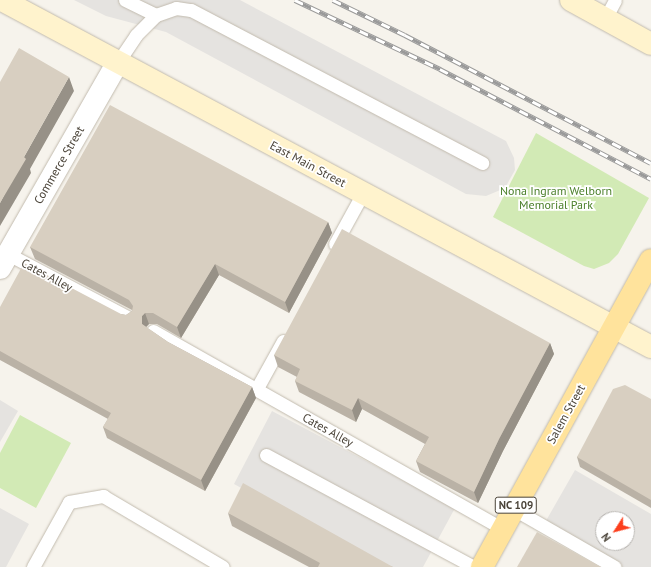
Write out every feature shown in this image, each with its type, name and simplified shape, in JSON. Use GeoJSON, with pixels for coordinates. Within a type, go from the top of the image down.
{"type":"FeatureCollection","features":[{"type":"Feature","properties":{"kind":"main road","name":"East Main Street"},"geometry":{"type":"LineString","coordinates":[[2,0],[651,347]]}},
{"type":"Feature","properties":{"kind":"main road"},"geometry":{"type":"LineString","coordinates":[[571,0],[651,44]]}},
{"type":"Feature","properties":{"kind":"main road","name":"Salem Street"},"geometry":{"type":"LineString","coordinates":[[482,567],[651,260]]}},
{"type":"Feature","properties":{"kind":"street","name":"Commerce Street"},"geometry":{"type":"LineString","coordinates":[[4,261],[118,62]]}},
{"type":"Feature","properties":{"kind":"lane"},"geometry":{"type":"LineString","coordinates":[[125,0],[156,15]]}},
{"type":"Feature","properties":{"kind":"lane"},"geometry":{"type":"LineString","coordinates":[[605,19],[616,0]]}},
{"type":"Feature","properties":{"kind":"lane"},"geometry":{"type":"LineString","coordinates":[[118,62],[136,35],[156,15],[176,8],[191,10],[482,163]]}},
{"type":"Feature","properties":{"kind":"lane"},"geometry":{"type":"LineString","coordinates":[[330,254],[362,193]]}},
{"type":"Feature","properties":{"kind":"lane","name":"Cates Alley"},"geometry":{"type":"LineString","coordinates":[[4,261],[129,318]]}},
{"type":"Feature","properties":{"kind":"lane"},"geometry":{"type":"LineString","coordinates":[[256,390],[289,329]]}},
{"type":"Feature","properties":{"kind":"lane","name":"Cates Alley"},"geometry":{"type":"LineString","coordinates":[[153,331],[502,529]]}},
{"type":"Feature","properties":{"kind":"lane"},"geometry":{"type":"LineString","coordinates":[[266,455],[474,567]]}},
{"type":"Feature","properties":{"kind":"lane"},"geometry":{"type":"LineString","coordinates":[[33,567],[69,502],[103,496],[223,567]]}},
{"type":"Feature","properties":{"kind":"lane"},"geometry":{"type":"LineString","coordinates":[[514,509],[615,567]]}},
{"type":"Feature","properties":{"kind":"green space","name":"Nona Ingram Welborn Memorial Park"},"geometry":{"type":"Polygon","coordinates":[[[536,133],[649,198],[618,254],[609,263],[594,269],[584,266],[493,217],[536,133]]]}},
{"type":"Feature","properties":{"kind":"green space"},"geometry":{"type":"Polygon","coordinates":[[[20,415],[71,443],[36,508],[0,488],[0,453],[20,415]]]}},
{"type":"Feature","properties":{"kind":"shaded area"},"geometry":{"type":"Polygon","coordinates":[[[74,0],[240,0],[506,141],[514,158],[515,170],[505,188],[486,196],[466,194],[166,32],[106,16],[74,0]]]}},
{"type":"Feature","properties":{"kind":"shaded area"},"geometry":{"type":"Polygon","coordinates":[[[0,400],[18,411],[0,442],[0,400]]]}},
{"type":"Feature","properties":{"kind":"shaded area"},"geometry":{"type":"Polygon","coordinates":[[[272,411],[455,508],[423,567],[387,567],[234,484],[272,411]]]}},
{"type":"Feature","properties":{"kind":"shaded area"},"geometry":{"type":"Polygon","coordinates":[[[575,470],[651,514],[651,567],[615,567],[543,526],[575,470]]]}},
{"type":"Feature","properties":{"kind":"shaded area"},"geometry":{"type":"Polygon","coordinates":[[[0,508],[29,524],[6,567],[0,567],[0,508]]]}},
{"type":"Feature","properties":{"kind":"building"},"geometry":{"type":"Polygon","coordinates":[[[19,48],[69,77],[24,157],[26,159],[0,203],[0,82],[19,48]]]}},
{"type":"Feature","properties":{"kind":"building"},"geometry":{"type":"Polygon","coordinates":[[[110,105],[328,222],[285,302],[215,264],[177,327],[153,313],[145,313],[142,316],[142,324],[168,342],[252,387],[201,480],[103,427],[111,413],[0,351],[0,307],[24,263],[121,314],[126,315],[132,311],[133,306],[129,300],[30,247],[110,105]]]}},
{"type":"Feature","properties":{"kind":"building"},"geometry":{"type":"Polygon","coordinates":[[[342,229],[550,343],[499,439],[474,492],[416,461],[429,437],[358,398],[352,410],[295,381],[300,369],[274,355],[342,229]]]}},
{"type":"Feature","properties":{"kind":"building"},"geometry":{"type":"Polygon","coordinates":[[[625,385],[651,399],[651,500],[577,457],[613,389],[625,385]]]}},
{"type":"Feature","properties":{"kind":"building"},"geometry":{"type":"Polygon","coordinates":[[[243,483],[393,567],[318,567],[320,563],[228,513],[243,483]]]}},
{"type":"Feature","properties":{"kind":"building"},"geometry":{"type":"Polygon","coordinates":[[[537,532],[601,567],[517,567],[537,532]]]}},
{"type":"Feature","properties":{"kind":"railway"},"geometry":{"type":"LineString","coordinates":[[295,0],[440,69],[651,179]]}},
{"type":"Feature","properties":{"kind":"railway"},"geometry":{"type":"LineString","coordinates":[[333,0],[405,35],[651,163]]}}]}
